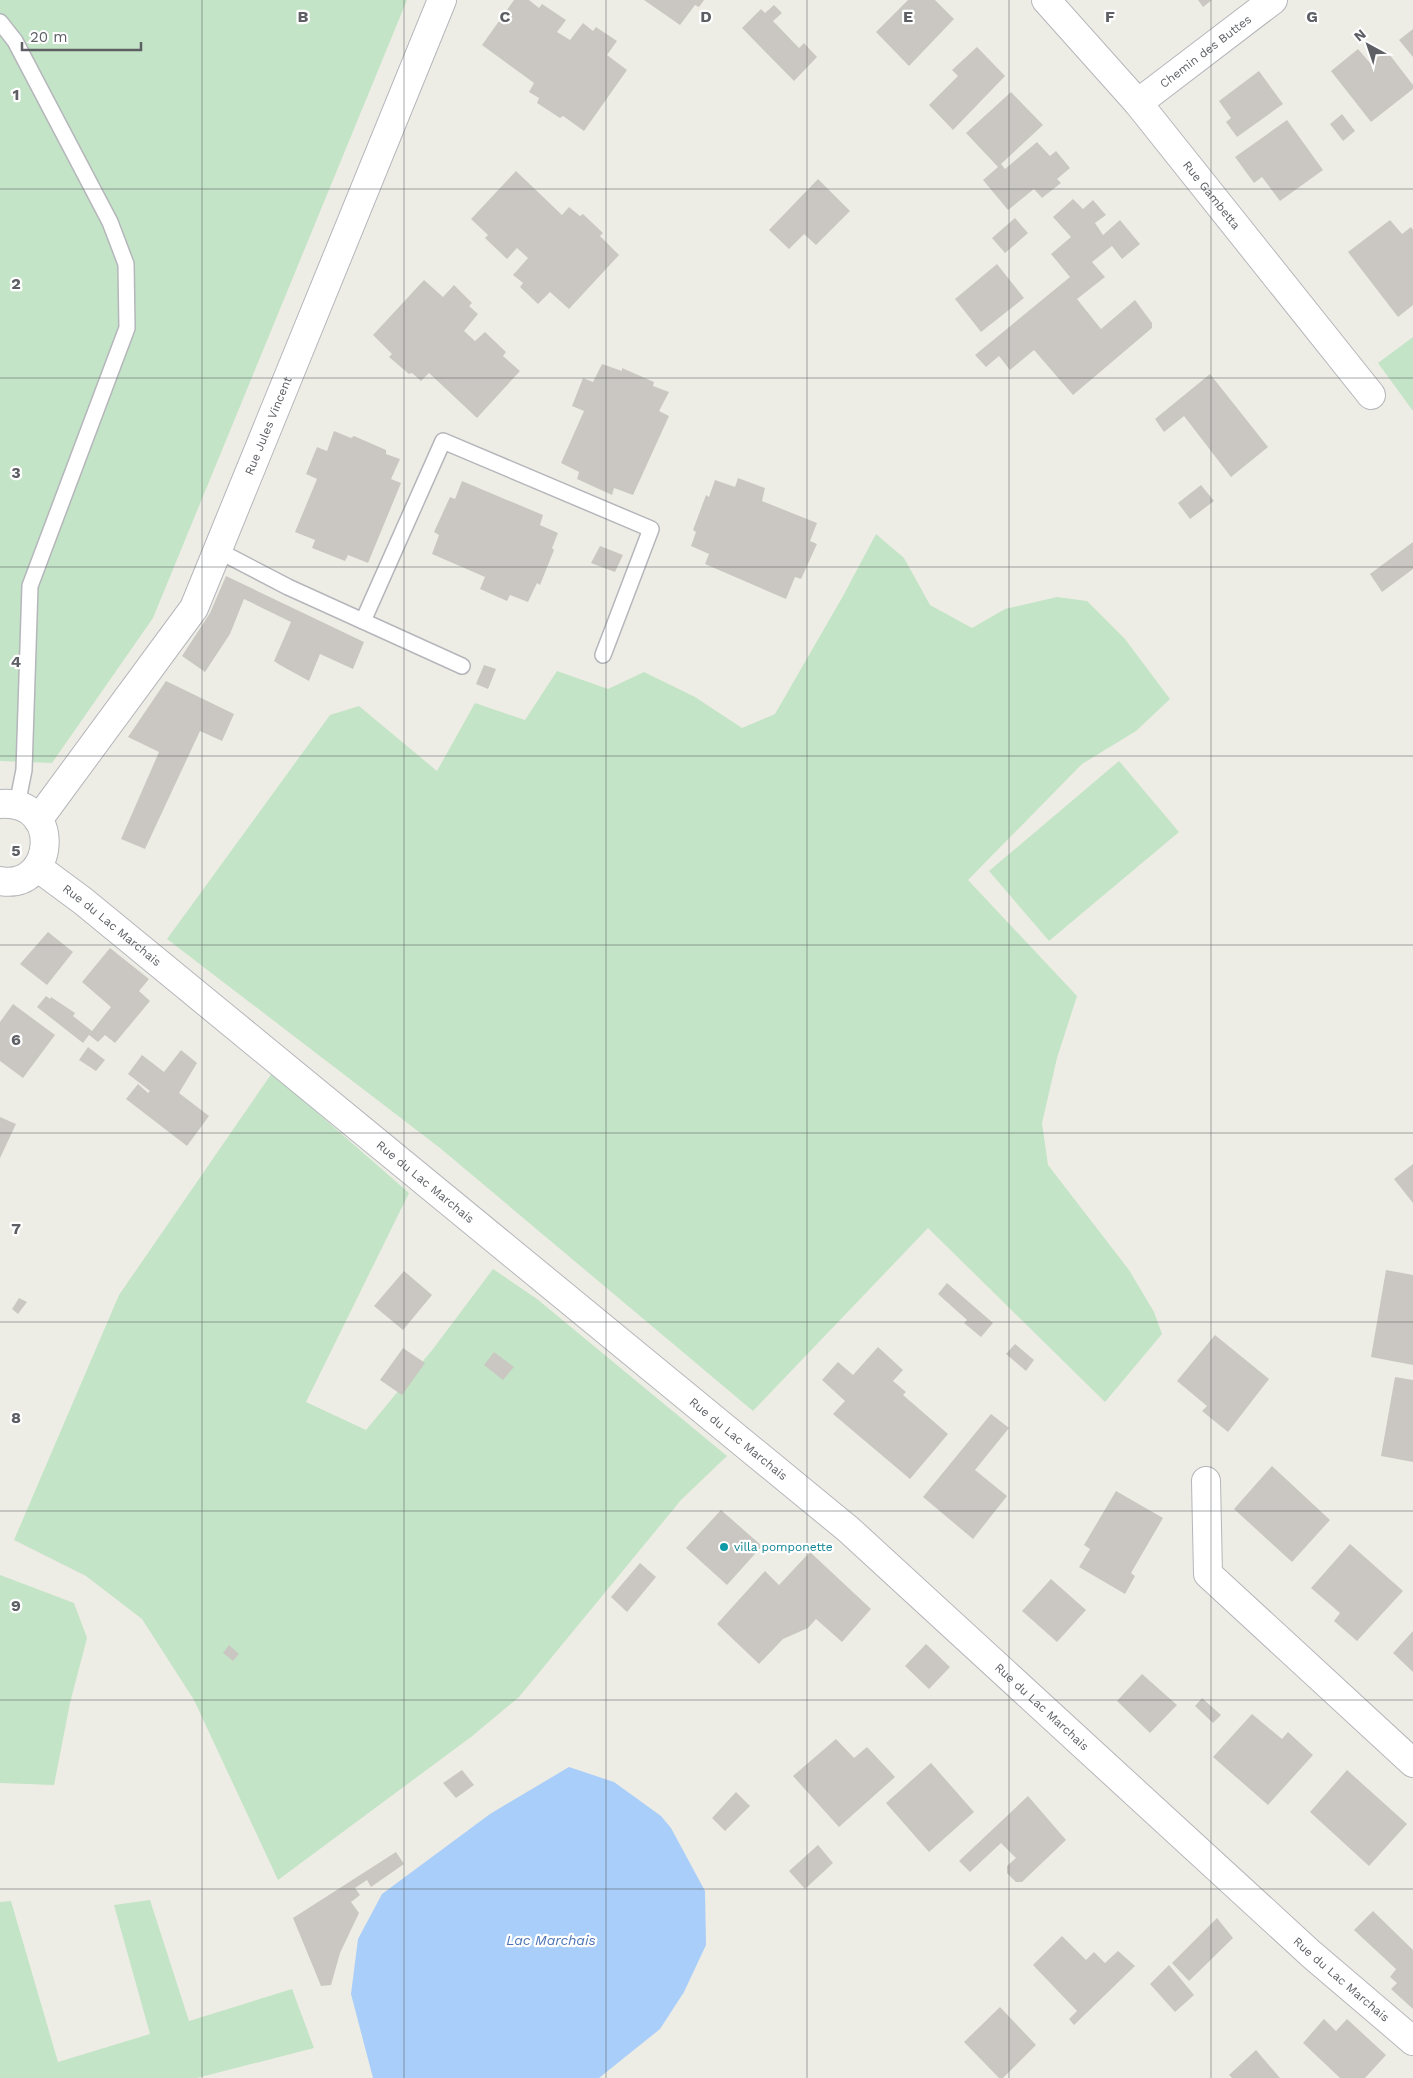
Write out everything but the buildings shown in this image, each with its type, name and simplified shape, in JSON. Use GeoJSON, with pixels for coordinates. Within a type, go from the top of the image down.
{"type":"FeatureCollection","features":[{"type":"Feature","properties":{"kind":"street","name":"Rue Jules Vincent"},"geometry":{"type":"LineString","coordinates":[[19,809],[194,608],[442,0]]}},
{"type":"Feature","properties":{"kind":"street","name":"Rue Gambetta"},"geometry":{"type":"LineString","coordinates":[[1046,0],[1138,104],[1371,395]]}},
{"type":"Feature","properties":{"kind":"street","name":"Chemin des Buttes"},"geometry":{"type":"LineString","coordinates":[[1138,104],[1273,0]]}},
{"type":"Feature","properties":{"kind":"street"},"geometry":{"type":"LineString","coordinates":[[0,881],[17,880],[29,875],[37,867],[44,855],[46,842],[19,809]]}},
{"type":"Feature","properties":{"kind":"street","name":"Rue du Lac Marchais"},"geometry":{"type":"LineString","coordinates":[[37,867],[91,908],[848,1529],[1297,1941],[1413,2041]]}},
{"type":"Feature","properties":{"kind":"street"},"geometry":{"type":"LineString","coordinates":[[1206,1481],[1208,1574],[1413,1763]]}},
{"type":"Feature","properties":{"kind":"lane"},"geometry":{"type":"LineString","coordinates":[[0,22],[15,41],[110,222],[126,264],[127,328],[30,586],[24,770],[19,809]]}},
{"type":"Feature","properties":{"kind":"lane"},"geometry":{"type":"LineString","coordinates":[[363,621],[443,441],[651,529],[603,655]]}},
{"type":"Feature","properties":{"kind":"lane"},"geometry":{"type":"LineString","coordinates":[[217,550],[288,587],[462,666]]}},
{"type":"Feature","properties":{"kind":"green space"},"geometry":{"type":"Polygon","coordinates":[[[0,0],[407,0],[153,618],[52,763],[0,761],[0,0]]]}},
{"type":"Feature","properties":{"kind":"green space"},"geometry":{"type":"Polygon","coordinates":[[[1413,337],[1413,411],[1378,363],[1413,337]]]}},
{"type":"Feature","properties":{"kind":"green space"},"geometry":{"type":"Polygon","coordinates":[[[876,534],[904,558],[930,605],[972,628],[1005,609],[1057,597],[1087,601],[1125,639],[1170,699],[1136,731],[1082,764],[968,880],[1077,996],[1057,1058],[1042,1123],[1048,1165],[1129,1270],[1154,1312],[1162,1334],[1105,1402],[928,1228],[753,1411],[440,1148],[167,939],[330,715],[359,706],[437,771],[475,703],[525,720],[557,671],[608,689],[644,672],[695,697],[742,728],[775,714],[843,596],[876,534]]]}},
{"type":"Feature","properties":{"kind":"green space"},"geometry":{"type":"Polygon","coordinates":[[[1119,761],[1179,832],[1049,941],[989,871],[1119,761]]]}},
{"type":"Feature","properties":{"kind":"green space"},"geometry":{"type":"Polygon","coordinates":[[[272,1073],[409,1193],[306,1402],[366,1430],[433,1349],[493,1269],[537,1299],[727,1456],[681,1500],[519,1697],[471,1737],[278,1880],[194,1700],[142,1619],[86,1576],[14,1540],[119,1295],[272,1073]]]}},
{"type":"Feature","properties":{"kind":"green space"},"geometry":{"type":"Polygon","coordinates":[[[0,1575],[74,1603],[87,1638],[70,1703],[54,1785],[0,1783],[0,1575]]]}},
{"type":"Feature","properties":{"kind":"green space"},"geometry":{"type":"Polygon","coordinates":[[[150,1900],[189,2021],[292,1989],[314,2048],[197,2078],[0,2078],[0,1902],[11,1901],[58,2062],[150,2034],[114,1905],[150,1900]]]}},
{"type":"Feature","properties":{"kind":"water","name":"Lac Marchais"},"geometry":{"type":"Polygon","coordinates":[[[569,1767],[614,1782],[661,1816],[671,1828],[705,1891],[706,1945],[684,1992],[660,2029],[599,2078],[373,2078],[351,1994],[358,1939],[382,1894],[490,1814],[569,1767]]]}},
{"type":"Feature","properties":{"kind":"place","name":"villa pomponette"},"geometry":{"type":"Point","coordinates":[724,1547]}}]}
